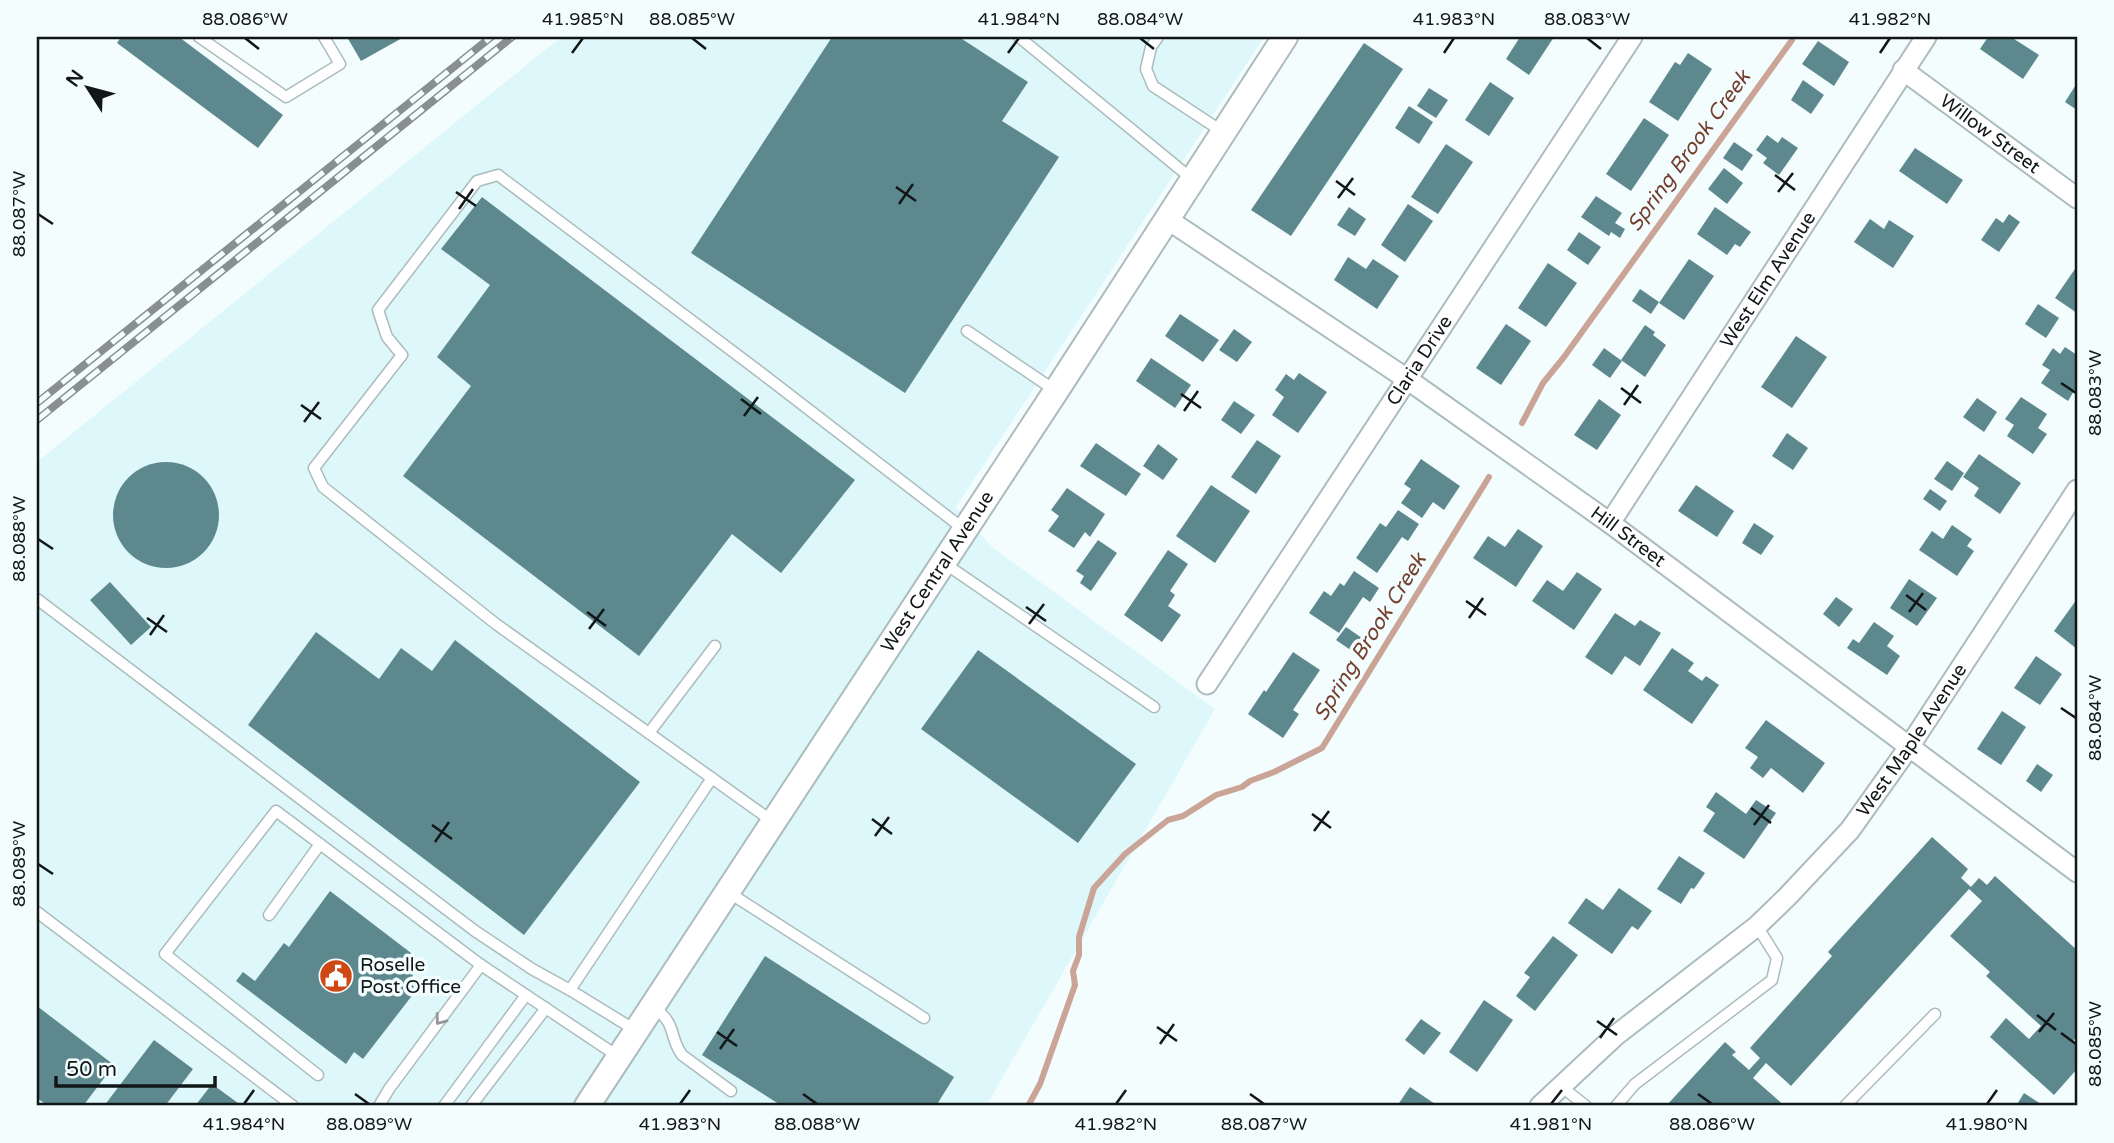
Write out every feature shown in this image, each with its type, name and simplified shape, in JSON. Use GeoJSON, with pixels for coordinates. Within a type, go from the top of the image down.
{"type":"FeatureCollection","features":[{"type":"Feature","properties":{"kind":"street","name":"West Central Avenue"},"geometry":{"type":"LineString","coordinates":[[587,1106],[1285,37]]}},
{"type":"Feature","properties":{"kind":"street","name":"Claria Drive"},"geometry":{"type":"LineString","coordinates":[[1207,684],[1632,37]]}},
{"type":"Feature","properties":{"kind":"street","name":"West Elm Avenue"},"geometry":{"type":"LineString","coordinates":[[1610,523],[1926,37]]}},
{"type":"Feature","properties":{"kind":"street","name":"Willow Street"},"geometry":{"type":"LineString","coordinates":[[1903,70],[2077,198]]}},
{"type":"Feature","properties":{"kind":"street","name":"Hill Street"},"geometry":{"type":"LineString","coordinates":[[1167,219],[1407,379],[1610,523],[2077,872]]}},
{"type":"Feature","properties":{"kind":"street","name":"West Maple Avenue"},"geometry":{"type":"LineString","coordinates":[[1540,1106],[1615,1036],[1757,926],[1850,830],[1909,747],[2077,490]]}},
{"type":"Feature","properties":{"kind":"lane"},"geometry":{"type":"LineString","coordinates":[[199,37],[286,97],[340,64],[324,37]]}},
{"type":"Feature","properties":{"kind":"lane"},"geometry":{"type":"LineString","coordinates":[[1019,37],[1193,179]]}},
{"type":"Feature","properties":{"kind":"lane"},"geometry":{"type":"LineString","coordinates":[[1158,37],[1151,47],[1146,69],[1153,86],[1223,132]]}},
{"type":"Feature","properties":{"kind":"lane"},"geometry":{"type":"LineString","coordinates":[[774,822],[496,624],[323,487],[314,468],[402,355],[387,337],[378,310],[477,181],[498,175],[965,530]]}},
{"type":"Feature","properties":{"kind":"lane"},"geometry":{"type":"LineString","coordinates":[[967,331],[1056,391]]}},
{"type":"Feature","properties":{"kind":"lane"},"geometry":{"type":"LineString","coordinates":[[943,563],[1154,707]]}},
{"type":"Feature","properties":{"kind":"lane"},"geometry":{"type":"LineString","coordinates":[[37,600],[475,931],[532,969],[637,1031]]}},
{"type":"Feature","properties":{"kind":"lane"},"geometry":{"type":"LineString","coordinates":[[649,733],[715,646]]}},
{"type":"Feature","properties":{"kind":"lane"},"geometry":{"type":"LineString","coordinates":[[570,990],[712,778]]}},
{"type":"Feature","properties":{"kind":"lane"},"geometry":{"type":"LineString","coordinates":[[318,1075],[166,954],[276,811],[481,965],[619,1057]]}},
{"type":"Feature","properties":{"kind":"lane"},"geometry":{"type":"LineString","coordinates":[[269,915],[320,844]]}},
{"type":"Feature","properties":{"kind":"lane"},"geometry":{"type":"LineString","coordinates":[[728,892],[924,1018]]}},
{"type":"Feature","properties":{"kind":"lane"},"geometry":{"type":"LineString","coordinates":[[37,912],[293,1106]]}},
{"type":"Feature","properties":{"kind":"lane"},"geometry":{"type":"LineString","coordinates":[[1616,1106],[1635,1084],[1772,980],[1777,958],[1757,926]]}},
{"type":"Feature","properties":{"kind":"lane"},"geometry":{"type":"LineString","coordinates":[[379,1106],[481,965]]}},
{"type":"Feature","properties":{"kind":"lane"},"geometry":{"type":"LineString","coordinates":[[444,1106],[526,995]]}},
{"type":"Feature","properties":{"kind":"lane"},"geometry":{"type":"LineString","coordinates":[[653,1006],[667,1017],[682,1055],[731,1091]]}},
{"type":"Feature","properties":{"kind":"lane"},"geometry":{"type":"LineString","coordinates":[[471,1106],[546,1008]]}},
{"type":"Feature","properties":{"kind":"lane"},"geometry":{"type":"LineString","coordinates":[[1845,1106],[1935,1014]]}},
{"type":"Feature","properties":{"kind":"lane"},"geometry":{"type":"LineString","coordinates":[[1562,1087],[1586,1106]]}},
{"type":"Feature","properties":{"kind":"shaded area"},"geometry":{"type":"Polygon","coordinates":[[[561,37],[1264,37],[956,507],[992,547],[1215,709],[986,1106],[37,1106],[37,462],[561,37]]]}},
{"type":"Feature","properties":{"kind":"building"},"geometry":{"type":"Polygon","coordinates":[[[121,37],[179,37],[283,115],[258,148],[117,43],[121,37]]]}},
{"type":"Feature","properties":{"kind":"building"},"geometry":{"type":"Polygon","coordinates":[[[347,37],[404,37],[361,61],[347,37]]]}},
{"type":"Feature","properties":{"kind":"building"},"geometry":{"type":"Polygon","coordinates":[[[832,37],[959,37],[1028,82],[1002,121],[1059,157],[905,393],[691,253],[832,37]]]}},
{"type":"Feature","properties":{"kind":"building"},"geometry":{"type":"Polygon","coordinates":[[[1520,37],[1554,37],[1529,75],[1506,59],[1520,37]]]}},
{"type":"Feature","properties":{"kind":"building"},"geometry":{"type":"Polygon","coordinates":[[[1988,37],[2011,37],[2039,55],[2023,79],[1980,49],[1988,37]]]}},
{"type":"Feature","properties":{"kind":"building"},"geometry":{"type":"Polygon","coordinates":[[[1818,41],[1849,62],[1834,86],[1802,64],[1818,41]]]}},
{"type":"Feature","properties":{"kind":"building"},"geometry":{"type":"Polygon","coordinates":[[[1364,43],[1403,69],[1291,236],[1251,210],[1364,43]]]}},
{"type":"Feature","properties":{"kind":"building"},"geometry":{"type":"Polygon","coordinates":[[[1688,53],[1712,69],[1678,121],[1649,102],[1675,62],[1680,65],[1688,53]]]}},
{"type":"Feature","properties":{"kind":"building"},"geometry":{"type":"Polygon","coordinates":[[[1803,80],[1824,95],[1811,114],[1791,100],[1803,80]]]}},
{"type":"Feature","properties":{"kind":"building"},"geometry":{"type":"Polygon","coordinates":[[[1490,82],[1514,98],[1489,136],[1465,120],[1490,82]]]}},
{"type":"Feature","properties":{"kind":"building"},"geometry":{"type":"Polygon","coordinates":[[[2077,83],[2077,110],[2065,102],[2077,83]]]}},
{"type":"Feature","properties":{"kind":"building"},"geometry":{"type":"Polygon","coordinates":[[[1429,88],[1448,100],[1436,118],[1417,106],[1429,88]]]}},
{"type":"Feature","properties":{"kind":"building"},"geometry":{"type":"Polygon","coordinates":[[[1409,106],[1433,122],[1419,144],[1395,128],[1409,106]]]}},
{"type":"Feature","properties":{"kind":"building"},"geometry":{"type":"Polygon","coordinates":[[[1644,118],[1669,135],[1631,191],[1606,174],[1644,118]]]}},
{"type":"Feature","properties":{"kind":"building"},"geometry":{"type":"Polygon","coordinates":[[[1767,135],[1778,143],[1782,137],[1798,148],[1779,175],[1763,163],[1767,158],[1756,150],[1767,135]]]}},
{"type":"Feature","properties":{"kind":"building"},"geometry":{"type":"Polygon","coordinates":[[[1734,142],[1753,155],[1742,171],[1723,158],[1734,142]]]}},
{"type":"Feature","properties":{"kind":"building"},"geometry":{"type":"Polygon","coordinates":[[[1446,144],[1473,162],[1438,214],[1411,197],[1446,144]]]}},
{"type":"Feature","properties":{"kind":"building"},"geometry":{"type":"Polygon","coordinates":[[[1915,148],[1963,180],[1947,204],[1899,171],[1915,148]]]}},
{"type":"Feature","properties":{"kind":"building"},"geometry":{"type":"Polygon","coordinates":[[[1724,168],[1743,183],[1727,204],[1708,189],[1724,168]]]}},
{"type":"Feature","properties":{"kind":"building"},"geometry":{"type":"Polygon","coordinates":[[[1596,196],[1622,213],[1615,223],[1625,229],[1620,238],[1611,232],[1609,236],[1581,217],[1596,196]]]}},
{"type":"Feature","properties":{"kind":"building"},"geometry":{"type":"Polygon","coordinates":[[[482,197],[855,480],[781,573],[732,534],[639,656],[403,476],[471,386],[437,357],[490,285],[441,249],[482,197]]]}},
{"type":"Feature","properties":{"kind":"building"},"geometry":{"type":"Polygon","coordinates":[[[1408,204],[1433,221],[1405,262],[1381,245],[1408,204]]]}},
{"type":"Feature","properties":{"kind":"building"},"geometry":{"type":"Polygon","coordinates":[[[1349,207],[1366,219],[1355,236],[1337,225],[1349,207]]]}},
{"type":"Feature","properties":{"kind":"building"},"geometry":{"type":"Polygon","coordinates":[[[1715,207],[1751,232],[1740,247],[1735,244],[1727,255],[1697,234],[1715,207]]]}},
{"type":"Feature","properties":{"kind":"building"},"geometry":{"type":"Polygon","coordinates":[[[2009,214],[2020,222],[1999,252],[1981,240],[1996,218],[2003,223],[2009,214]]]}},
{"type":"Feature","properties":{"kind":"building"},"geometry":{"type":"Polygon","coordinates":[[[1870,219],[1884,229],[1889,220],[1914,236],[1893,268],[1854,242],[1870,219]]]}},
{"type":"Feature","properties":{"kind":"building"},"geometry":{"type":"Polygon","coordinates":[[[1579,232],[1601,247],[1588,265],[1567,250],[1579,232]]]}},
{"type":"Feature","properties":{"kind":"building"},"geometry":{"type":"Polygon","coordinates":[[[1348,257],[1366,269],[1373,259],[1399,276],[1377,309],[1334,280],[1348,257]]]}},
{"type":"Feature","properties":{"kind":"building"},"geometry":{"type":"Polygon","coordinates":[[[1689,259],[1714,276],[1684,320],[1659,303],[1689,259]]]}},
{"type":"Feature","properties":{"kind":"building"},"geometry":{"type":"Polygon","coordinates":[[[1548,263],[1577,283],[1546,327],[1518,308],[1548,263]]]}},
{"type":"Feature","properties":{"kind":"building"},"geometry":{"type":"Polygon","coordinates":[[[2077,266],[2077,313],[2055,298],[2077,266]]]}},
{"type":"Feature","properties":{"kind":"building"},"geometry":{"type":"Polygon","coordinates":[[[1640,289],[1659,302],[1651,314],[1632,301],[1640,289]]]}},
{"type":"Feature","properties":{"kind":"building"},"geometry":{"type":"Polygon","coordinates":[[[2038,304],[2059,318],[2046,338],[2025,324],[2038,304]]]}},
{"type":"Feature","properties":{"kind":"building"},"geometry":{"type":"Polygon","coordinates":[[[1180,314],[1219,340],[1203,362],[1165,336],[1180,314]]]}},
{"type":"Feature","properties":{"kind":"building"},"geometry":{"type":"Polygon","coordinates":[[[1506,324],[1531,341],[1501,385],[1476,368],[1506,324]]]}},
{"type":"Feature","properties":{"kind":"building"},"geometry":{"type":"Polygon","coordinates":[[[1645,325],[1666,345],[1645,377],[1621,360],[1645,325]]]}},
{"type":"Feature","properties":{"kind":"building"},"geometry":{"type":"Polygon","coordinates":[[[1234,329],[1252,342],[1237,362],[1219,350],[1234,329]]]}},
{"type":"Feature","properties":{"kind":"building"},"geometry":{"type":"Polygon","coordinates":[[[1796,336],[1827,357],[1792,408],[1761,387],[1796,336]]]}},
{"type":"Feature","properties":{"kind":"building"},"geometry":{"type":"Polygon","coordinates":[[[2065,347],[2077,355],[2077,386],[2068,401],[2041,383],[2050,370],[2042,365],[2053,348],[2060,354],[2065,347]]]}},
{"type":"Feature","properties":{"kind":"building"},"geometry":{"type":"Polygon","coordinates":[[[1604,348],[1622,361],[1610,378],[1592,365],[1604,348]]]}},
{"type":"Feature","properties":{"kind":"building"},"geometry":{"type":"Polygon","coordinates":[[[1151,358],[1191,385],[1175,408],[1136,381],[1151,358]]]}},
{"type":"Feature","properties":{"kind":"building"},"geometry":{"type":"Polygon","coordinates":[[[1299,373],[1327,392],[1298,433],[1272,415],[1284,397],[1275,390],[1286,374],[1294,380],[1299,373]]]}},
{"type":"Feature","properties":{"kind":"building"},"geometry":{"type":"Polygon","coordinates":[[[2021,397],[2047,414],[2038,428],[2047,434],[2033,454],[2007,436],[2014,425],[2005,419],[2021,397]]]}},
{"type":"Feature","properties":{"kind":"building"},"geometry":{"type":"Polygon","coordinates":[[[1977,398],[1997,412],[1984,432],[1963,417],[1977,398]]]}},
{"type":"Feature","properties":{"kind":"building"},"geometry":{"type":"Polygon","coordinates":[[[1599,399],[1621,415],[1597,450],[1574,435],[1599,399]]]}},
{"type":"Feature","properties":{"kind":"building"},"geometry":{"type":"Polygon","coordinates":[[[1234,401],[1255,415],[1241,434],[1221,420],[1234,401]]]}},
{"type":"Feature","properties":{"kind":"building"},"geometry":{"type":"Polygon","coordinates":[[[1787,433],[1808,448],[1793,470],[1772,456],[1787,433]]]}},
{"type":"Feature","properties":{"kind":"building"},"geometry":{"type":"Polygon","coordinates":[[[1257,440],[1281,456],[1256,494],[1231,477],[1257,440]]]}},
{"type":"Feature","properties":{"kind":"building"},"geometry":{"type":"Polygon","coordinates":[[[1096,443],[1141,474],[1126,496],[1080,466],[1096,443]]]}},
{"type":"Feature","properties":{"kind":"building"},"geometry":{"type":"Polygon","coordinates":[[[1158,444],[1178,459],[1163,480],[1143,466],[1158,444]]]}},
{"type":"Feature","properties":{"kind":"building"},"geometry":{"type":"Polygon","coordinates":[[[1979,454],[2021,483],[2000,514],[1974,496],[1979,488],[1963,477],[1979,454]]]}},
{"type":"Feature","properties":{"kind":"building"},"geometry":{"type":"Polygon","coordinates":[[[1421,459],[1460,486],[1444,510],[1433,502],[1422,518],[1401,503],[1411,489],[1404,484],[1421,459]]]}},
{"type":"Feature","properties":{"kind":"building"},"geometry":{"type":"Polygon","coordinates":[[[1947,461],[1964,473],[1952,491],[1934,479],[1947,461]]]}},
{"type":"Feature","properties":{"kind":"building"},"geometry":{"type":"Polygon","coordinates":[[[166,462],[186,466],[204,477],[215,495],[219,515],[215,535],[204,553],[186,564],[166,568],[146,564],[128,553],[117,535],[113,515],[117,495],[128,477],[146,466],[166,462]]]}},
{"type":"Feature","properties":{"kind":"building"},"geometry":{"type":"Polygon","coordinates":[[[1211,485],[1250,511],[1215,563],[1176,536],[1211,485]]]}},
{"type":"Feature","properties":{"kind":"building"},"geometry":{"type":"Polygon","coordinates":[[[1696,485],[1734,511],[1717,537],[1678,511],[1696,485]]]}},
{"type":"Feature","properties":{"kind":"building"},"geometry":{"type":"Polygon","coordinates":[[[1067,488],[1105,514],[1090,537],[1085,532],[1074,548],[1048,531],[1059,516],[1051,510],[1067,488]]]}},
{"type":"Feature","properties":{"kind":"building"},"geometry":{"type":"Polygon","coordinates":[[[1930,489],[1947,501],[1940,511],[1923,499],[1930,489]]]}},
{"type":"Feature","properties":{"kind":"building"},"geometry":{"type":"Polygon","coordinates":[[[1398,510],[1419,524],[1408,541],[1402,537],[1377,573],[1356,558],[1380,523],[1386,527],[1398,510]]]}},
{"type":"Feature","properties":{"kind":"building"},"geometry":{"type":"Polygon","coordinates":[[[1754,523],[1774,536],[1761,555],[1742,543],[1754,523]]]}},
{"type":"Feature","properties":{"kind":"building"},"geometry":{"type":"Polygon","coordinates":[[[1952,525],[1972,539],[1967,546],[1974,551],[1957,576],[1919,550],[1932,531],[1943,539],[1952,525]]]}},
{"type":"Feature","properties":{"kind":"building"},"geometry":{"type":"Polygon","coordinates":[[[1518,529],[1543,546],[1516,587],[1473,558],[1488,536],[1505,547],[1518,529]]]}},
{"type":"Feature","properties":{"kind":"building"},"geometry":{"type":"Polygon","coordinates":[[[1098,540],[1117,553],[1091,591],[1080,583],[1084,576],[1076,571],[1098,540]]]}},
{"type":"Feature","properties":{"kind":"building"},"geometry":{"type":"Polygon","coordinates":[[[1168,550],[1188,564],[1170,591],[1175,595],[1168,606],[1181,615],[1162,642],[1124,615],[1168,550]]]}},
{"type":"Feature","properties":{"kind":"building"},"geometry":{"type":"Polygon","coordinates":[[[1354,571],[1379,588],[1370,602],[1363,597],[1339,633],[1309,613],[1324,591],[1331,596],[1340,583],[1344,586],[1354,571]]]}},
{"type":"Feature","properties":{"kind":"building"},"geometry":{"type":"Polygon","coordinates":[[[1577,572],[1602,589],[1574,630],[1532,601],[1547,580],[1563,591],[1577,572]]]}},
{"type":"Feature","properties":{"kind":"building"},"geometry":{"type":"Polygon","coordinates":[[[1909,579],[1937,598],[1917,626],[1890,608],[1909,579]]]}},
{"type":"Feature","properties":{"kind":"building"},"geometry":{"type":"Polygon","coordinates":[[[110,582],[151,627],[131,645],[90,600],[110,582]]]}},
{"type":"Feature","properties":{"kind":"building"},"geometry":{"type":"Polygon","coordinates":[[[1836,597],[1853,609],[1839,627],[1823,614],[1836,597]]]}},
{"type":"Feature","properties":{"kind":"building"},"geometry":{"type":"Polygon","coordinates":[[[2077,599],[2077,649],[2054,631],[2077,599]]]}},
{"type":"Feature","properties":{"kind":"building"},"geometry":{"type":"Polygon","coordinates":[[[1615,613],[1635,626],[1640,620],[1661,633],[1640,666],[1625,656],[1612,675],[1585,657],[1615,613]]]}},
{"type":"Feature","properties":{"kind":"building"},"geometry":{"type":"Polygon","coordinates":[[[1874,622],[1894,636],[1887,646],[1900,656],[1887,675],[1847,648],[1853,639],[1859,643],[1874,622]]]}},
{"type":"Feature","properties":{"kind":"building"},"geometry":{"type":"Polygon","coordinates":[[[1346,627],[1362,638],[1352,651],[1336,640],[1346,627]]]}},
{"type":"Feature","properties":{"kind":"building"},"geometry":{"type":"Polygon","coordinates":[[[316,632],[379,679],[401,648],[432,671],[455,640],[640,782],[524,935],[248,725],[316,632]]]}},
{"type":"Feature","properties":{"kind":"building"},"geometry":{"type":"Polygon","coordinates":[[[1672,648],[1694,663],[1688,671],[1702,681],[1706,676],[1719,685],[1692,724],[1643,690],[1672,648]]]}},
{"type":"Feature","properties":{"kind":"building"},"geometry":{"type":"Polygon","coordinates":[[[978,650],[1136,764],[1078,843],[921,729],[978,650]]]}},
{"type":"Feature","properties":{"kind":"building"},"geometry":{"type":"Polygon","coordinates":[[[1293,652],[1320,670],[1293,710],[1299,714],[1283,738],[1248,714],[1293,652]]]}},
{"type":"Feature","properties":{"kind":"building"},"geometry":{"type":"Polygon","coordinates":[[[2036,656],[2062,674],[2040,705],[2014,688],[2036,656]]]}},
{"type":"Feature","properties":{"kind":"building"},"geometry":{"type":"Polygon","coordinates":[[[2002,711],[2026,727],[2001,765],[1977,749],[2002,711]]]}},
{"type":"Feature","properties":{"kind":"building"},"geometry":{"type":"Polygon","coordinates":[[[1766,720],[1825,763],[1803,793],[1771,768],[1763,778],[1750,768],[1758,757],[1745,748],[1766,720]]]}},
{"type":"Feature","properties":{"kind":"building"},"geometry":{"type":"Polygon","coordinates":[[[2037,764],[2053,775],[2041,792],[2026,781],[2037,764]]]}},
{"type":"Feature","properties":{"kind":"building"},"geometry":{"type":"Polygon","coordinates":[[[1716,792],[1746,814],[1756,800],[1776,813],[1744,859],[1703,831],[1715,813],[1706,807],[1716,792]]]}},
{"type":"Feature","properties":{"kind":"building"},"geometry":{"type":"Polygon","coordinates":[[[1932,837],[1968,869],[1961,878],[1971,887],[1979,878],[1987,885],[1995,876],[2077,950],[2077,1036],[2073,1041],[2077,1044],[2077,1069],[2054,1095],[1990,1037],[2006,1018],[2029,1039],[2041,1026],[1986,976],[1990,972],[1950,936],[1982,901],[1969,889],[1791,1086],[1766,1063],[1753,1078],[1785,1106],[1666,1106],[1725,1042],[1736,1052],[1732,1055],[1749,1070],[1760,1058],[1750,1048],[1832,956],[1828,952],[1932,837]]]}},
{"type":"Feature","properties":{"kind":"building"},"geometry":{"type":"Polygon","coordinates":[[[1679,856],[1705,873],[1681,904],[1657,889],[1679,856]]]}},
{"type":"Feature","properties":{"kind":"building"},"geometry":{"type":"Polygon","coordinates":[[[1619,888],[1652,911],[1638,930],[1632,926],[1612,954],[1568,923],[1586,898],[1603,910],[1619,888]]]}},
{"type":"Feature","properties":{"kind":"building"},"geometry":{"type":"Polygon","coordinates":[[[330,891],[411,953],[414,993],[363,1059],[354,1052],[346,1064],[236,981],[243,972],[255,981],[284,943],[289,947],[330,891]]]}},
{"type":"Feature","properties":{"kind":"building"},"geometry":{"type":"Polygon","coordinates":[[[1553,936],[1578,955],[1535,1011],[1516,996],[1530,977],[1524,973],[1553,936]]]}},
{"type":"Feature","properties":{"kind":"building"},"geometry":{"type":"Polygon","coordinates":[[[765,956],[954,1077],[936,1106],[782,1106],[702,1055],[765,956]]]}},
{"type":"Feature","properties":{"kind":"building"},"geometry":{"type":"Polygon","coordinates":[[[1484,1000],[1513,1020],[1477,1072],[1449,1052],[1484,1000]]]}},
{"type":"Feature","properties":{"kind":"building"},"geometry":{"type":"Polygon","coordinates":[[[37,1006],[114,1065],[83,1106],[48,1106],[37,1098],[37,1006]]]}},
{"type":"Feature","properties":{"kind":"building"},"geometry":{"type":"Polygon","coordinates":[[[1421,1019],[1441,1033],[1424,1055],[1405,1040],[1421,1019]]]}},
{"type":"Feature","properties":{"kind":"building"},"geometry":{"type":"Polygon","coordinates":[[[154,1040],[193,1069],[165,1106],[104,1106],[154,1040]]]}},
{"type":"Feature","properties":{"kind":"building"},"geometry":{"type":"Polygon","coordinates":[[[212,1084],[242,1106],[195,1106],[212,1084]]]}},
{"type":"Feature","properties":{"kind":"building"},"geometry":{"type":"Polygon","coordinates":[[[1410,1087],[1438,1106],[1397,1106],[1410,1087]]]}},
{"type":"Feature","properties":{"kind":"building"},"geometry":{"type":"Polygon","coordinates":[[[2024,1093],[2044,1106],[2016,1106],[2024,1093]]]}},
{"type":"Feature","properties":{"kind":"waterway","name":"Spring Brook Creek"},"geometry":{"type":"LineString","coordinates":[[1522,423],[1543,383],[1792,40]]}},
{"type":"Feature","properties":{"kind":"waterway","name":"Spring Brook Creek"},"geometry":{"type":"LineString","coordinates":[[1028,1106],[1040,1084],[1075,985],[1073,971],[1079,955],[1079,937],[1094,888],[1125,854],[1168,820],[1183,816],[1216,795],[1242,787],[1322,748],[1489,477]]}},
{"type":"Feature","properties":{"kind":"railway"},"geometry":{"type":"LineString","coordinates":[[37,403],[491,37]]}},
{"type":"Feature","properties":{"kind":"railway"},"geometry":{"type":"LineString","coordinates":[[37,420],[512,37]]}},
{"type":"Feature","properties":{"kind":"place","name":"Roselle Post Office"},"geometry":{"type":"Point","coordinates":[336,976]}}]}
